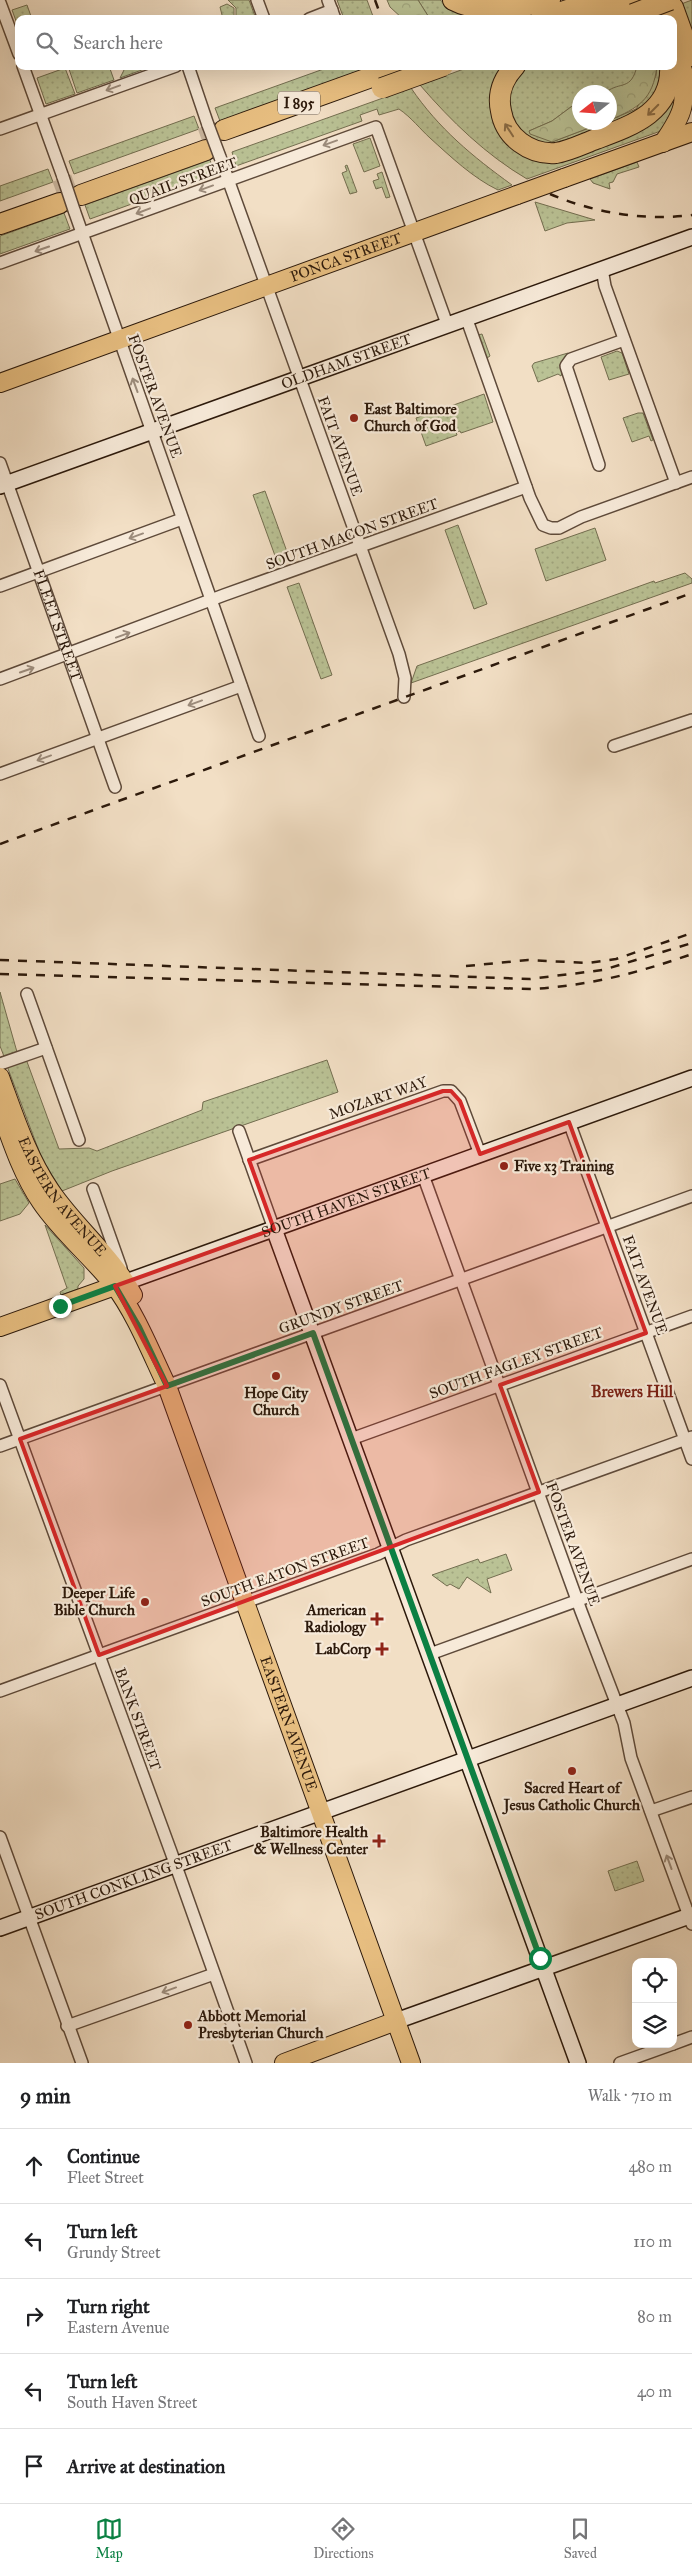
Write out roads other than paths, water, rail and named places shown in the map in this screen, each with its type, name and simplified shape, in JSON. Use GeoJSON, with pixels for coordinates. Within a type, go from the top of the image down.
{"type":"FeatureCollection","features":[{"type":"Feature","properties":{"kind":"highway"},"geometry":{"type":"LineString","coordinates":[[453,0],[475,8],[489,10],[518,7],[550,0]]}},
{"type":"Feature","properties":{"kind":"highway"},"geometry":{"type":"LineString","coordinates":[[553,15],[597,0]]}},
{"type":"Feature","properties":{"kind":"highway"},"geometry":{"type":"LineString","coordinates":[[602,15],[630,9],[666,11]]}},
{"type":"Feature","properties":{"kind":"highway","name":"I 895"},"geometry":{"type":"LineString","coordinates":[[378,82],[396,70]]}},
{"type":"Feature","properties":{"kind":"highway","name":"I 895"},"geometry":{"type":"LineString","coordinates":[[0,224],[69,193],[378,82],[427,70]]}},
{"type":"Feature","properties":{"kind":"highway"},"geometry":{"type":"LineString","coordinates":[[512,70],[501,87],[500,102],[505,124],[513,136],[528,148],[541,152],[556,152],[638,123],[662,100],[669,82],[677,70]]}},
{"type":"Feature","properties":{"kind":"highway","name":"I 895"},"geometry":{"type":"LineString","coordinates":[[0,211],[69,193]]}},
{"type":"Feature","properties":{"kind":"main road"},"geometry":{"type":"LineString","coordinates":[[677,49],[692,95]]}},
{"type":"Feature","properties":{"kind":"main road"},"geometry":{"type":"LineString","coordinates":[[663,143],[682,112],[685,97],[681,63]]}},
{"type":"Feature","properties":{"kind":"main road","name":"PONCA STREET"},"geometry":{"type":"LineString","coordinates":[[0,383],[692,132]]}},
{"type":"Feature","properties":{"kind":"main road","name":"EASTERN AVENUE"},"geometry":{"type":"LineString","coordinates":[[0,1077],[27,1147],[49,1189],[149,1326],[162,1359],[167,1386],[411,2063]]}},
{"type":"Feature","properties":{"kind":"main road","name":"EASTERN AVENUE"},"geometry":{"type":"LineString","coordinates":[[0,1108],[21,1164],[41,1202],[74,1243],[120,1284]]}},
{"type":"Feature","properties":{"kind":"main road","name":"SOUTH HAVEN STREET"},"geometry":{"type":"LineString","coordinates":[[0,1328],[120,1284]]}},
{"type":"Feature","properties":{"kind":"main road"},"geometry":{"type":"LineString","coordinates":[[284,2063],[396,2021]]}},
{"type":"Feature","properties":{"kind":"street"},"geometry":{"type":"LineString","coordinates":[[257,0],[263,15]]}},
{"type":"Feature","properties":{"kind":"street"},"geometry":{"type":"LineString","coordinates":[[0,3],[4,23],[15,46]]}},
{"type":"Feature","properties":{"kind":"street"},"geometry":{"type":"LineString","coordinates":[[319,15],[332,10]]}},
{"type":"Feature","properties":{"kind":"street","name":"FOSTER AVENUE"},"geometry":{"type":"LineString","coordinates":[[24,70],[259,736]]}},
{"type":"Feature","properties":{"kind":"street"},"geometry":{"type":"LineString","coordinates":[[0,129],[165,70]]}},
{"type":"Feature","properties":{"kind":"street","name":"FAIT AVENUE"},"geometry":{"type":"LineString","coordinates":[[189,70],[265,286],[399,654],[405,678],[404,697]]}},
{"type":"Feature","properties":{"kind":"street","name":"QUAIL STREET"},"geometry":{"type":"LineString","coordinates":[[0,263],[376,127],[414,233]]}},
{"type":"Feature","properties":{"kind":"street"},"geometry":{"type":"LineString","coordinates":[[414,233],[446,324]]}},
{"type":"Feature","properties":{"kind":"street","name":"OLDHAM STREET"},"geometry":{"type":"LineString","coordinates":[[4,485],[692,236]]}},
{"type":"Feature","properties":{"kind":"street"},"geometry":{"type":"LineString","coordinates":[[602,269],[603,282],[676,483]]}},
{"type":"Feature","properties":{"kind":"street"},"geometry":{"type":"LineString","coordinates":[[466,318],[526,487],[542,525],[559,528],[581,517],[692,477]]}},
{"type":"Feature","properties":{"kind":"street"},"geometry":{"type":"LineString","coordinates":[[599,464],[566,366],[571,359],[624,340]]}},
{"type":"Feature","properties":{"kind":"street","name":"FLEET STREET"},"geometry":{"type":"LineString","coordinates":[[0,463],[4,485],[39,572],[115,788]]}},
{"type":"Feature","properties":{"kind":"street","name":"SOUTH MACON STREET"},"geometry":{"type":"LineString","coordinates":[[0,680],[526,487]]}},
{"type":"Feature","properties":{"kind":"street"},"geometry":{"type":"LineString","coordinates":[[0,586],[182,519]]}},
{"type":"Feature","properties":{"kind":"street"},"geometry":{"type":"LineString","coordinates":[[0,774],[241,686]]}},
{"type":"Feature","properties":{"kind":"street"},"geometry":{"type":"LineString","coordinates":[[614,746],[692,720]]}},
{"type":"Feature","properties":{"kind":"street"},"geometry":{"type":"LineString","coordinates":[[27,994],[79,1140]]}},
{"type":"Feature","properties":{"kind":"street"},"geometry":{"type":"LineString","coordinates":[[0,1064],[46,1048]]}},
{"type":"Feature","properties":{"kind":"street","name":"SOUTH HAVEN STREET"},"geometry":{"type":"LineString","coordinates":[[120,1284],[692,1078]]}},
{"type":"Feature","properties":{"kind":"street","name":"MOZART WAY"},"geometry":{"type":"LineString","coordinates":[[249,1160],[443,1091],[451,1091],[460,1101],[480,1154]]}},
{"type":"Feature","properties":{"kind":"street","name":"FAIT AVENUE"},"geometry":{"type":"LineString","coordinates":[[569,1122],[646,1333],[689,1439],[692,1459]]}},
{"type":"Feature","properties":{"kind":"street"},"geometry":{"type":"LineString","coordinates":[[239,1131],[578,2063]]}},
{"type":"Feature","properties":{"kind":"street","name":"FOSTER AVENUE"},"geometry":{"type":"LineString","coordinates":[[423,1175],[577,1601],[624,1723],[631,1758],[691,1918]]}},
{"type":"Feature","properties":{"kind":"street","name":"EASTERN AVENUE"},"geometry":{"type":"LineString","coordinates":[[93,1189],[120,1284]]}},
{"type":"Feature","properties":{"kind":"street","name":"GRUNDY STREET"},"geometry":{"type":"LineString","coordinates":[[0,1446],[692,1196]]}},
{"type":"Feature","properties":{"kind":"street","name":"SOUTH FAGLEY STREET"},"geometry":{"type":"LineString","coordinates":[[351,1439],[692,1316]]}},
{"type":"Feature","properties":{"kind":"street","name":"BANK STREET"},"geometry":{"type":"LineString","coordinates":[[0,1385],[176,1864],[246,2063]]}},
{"type":"Feature","properties":{"kind":"street","name":"SOUTH EATON STREET"},"geometry":{"type":"LineString","coordinates":[[0,1692],[391,1548],[406,1540],[689,1439]]}},
{"type":"Feature","properties":{"kind":"street"},"geometry":{"type":"LineString","coordinates":[[430,1654],[692,1559]]}},
{"type":"Feature","properties":{"kind":"street","name":"SOUTH CONKLING STREET"},"geometry":{"type":"LineString","coordinates":[[0,1928],[692,1678]]}},
{"type":"Feature","properties":{"kind":"street"},"geometry":{"type":"LineString","coordinates":[[651,1812],[692,1797]]}},
{"type":"Feature","properties":{"kind":"street"},"geometry":{"type":"LineString","coordinates":[[0,1837],[82,2063]]}},
{"type":"Feature","properties":{"kind":"street"},"geometry":{"type":"LineString","coordinates":[[396,2021],[691,1918]]}},
{"type":"Feature","properties":{"kind":"street"},"geometry":{"type":"LineString","coordinates":[[67,2026],[214,1974]]}},
{"type":"Feature","properties":{"kind":"street"},"geometry":{"type":"LineString","coordinates":[[677,2043],[692,2037]]}},
{"type":"Feature","properties":{"kind":"street"},"geometry":{"type":"LineString","coordinates":[[620,2063],[662,2048]]}},
{"type":"Feature","properties":{"kind":"tunnel"},"geometry":{"type":"LineString","coordinates":[[201,138],[224,130]]}},
{"type":"Feature","properties":{"kind":"tunnel"},"geometry":{"type":"LineString","coordinates":[[56,191],[77,183]]}},
{"type":"Feature","properties":{"kind":"railway"},"geometry":{"type":"LineString","coordinates":[[375,0],[381,15]]}},
{"type":"Feature","properties":{"kind":"railway"},"geometry":{"type":"LineString","coordinates":[[550,194],[584,206],[620,214],[656,217],[692,215]]}},
{"type":"Feature","properties":{"kind":"railway"},"geometry":{"type":"LineString","coordinates":[[0,844],[692,593]]}},
{"type":"Feature","properties":{"kind":"railway"},"geometry":{"type":"LineString","coordinates":[[466,966],[528,960],[588,963],[616,959],[692,933]]}},
{"type":"Feature","properties":{"kind":"railway"},"geometry":{"type":"LineString","coordinates":[[0,960],[530,979],[603,970],[692,943]]}},
{"type":"Feature","properties":{"kind":"railway"},"geometry":{"type":"LineString","coordinates":[[0,974],[531,989],[593,982],[652,967],[692,954]]}},
{"type":"Feature","properties":{"kind":"place","name":"East Baltimore Church of God"},"geometry":{"type":"Point","coordinates":[354,418]}},
{"type":"Feature","properties":{"kind":"place","name":"Five x3 Training"},"geometry":{"type":"Point","coordinates":[504,1166]}},
{"type":"Feature","properties":{"kind":"place","name":"Hope City Church"},"geometry":{"type":"Point","coordinates":[276,1376]}},
{"type":"Feature","properties":{"kind":"place","name":"Deeper Life Bible Church"},"geometry":{"type":"Point","coordinates":[145,1602]}},
{"type":"Feature","properties":{"kind":"place","name":"American Radiology"},"geometry":{"type":"Point","coordinates":[377,1619]}},
{"type":"Feature","properties":{"kind":"place","name":"LabCorp"},"geometry":{"type":"Point","coordinates":[382,1649]}},
{"type":"Feature","properties":{"kind":"place","name":"Sacred Heart of Jesus Catholic Church"},"geometry":{"type":"Point","coordinates":[572,1771]}},
{"type":"Feature","properties":{"kind":"place","name":"Baltimore Health & Wellness Center"},"geometry":{"type":"Point","coordinates":[379,1841]}},
{"type":"Feature","properties":{"kind":"place","name":"Abbott Memorial Presbyterian Church"},"geometry":{"type":"Point","coordinates":[188,2025]}},
{"type":"Feature","properties":{"kind":"district","name":"Brewers Hill"},"geometry":{"type":"Point","coordinates":[632,1391]}}]}
